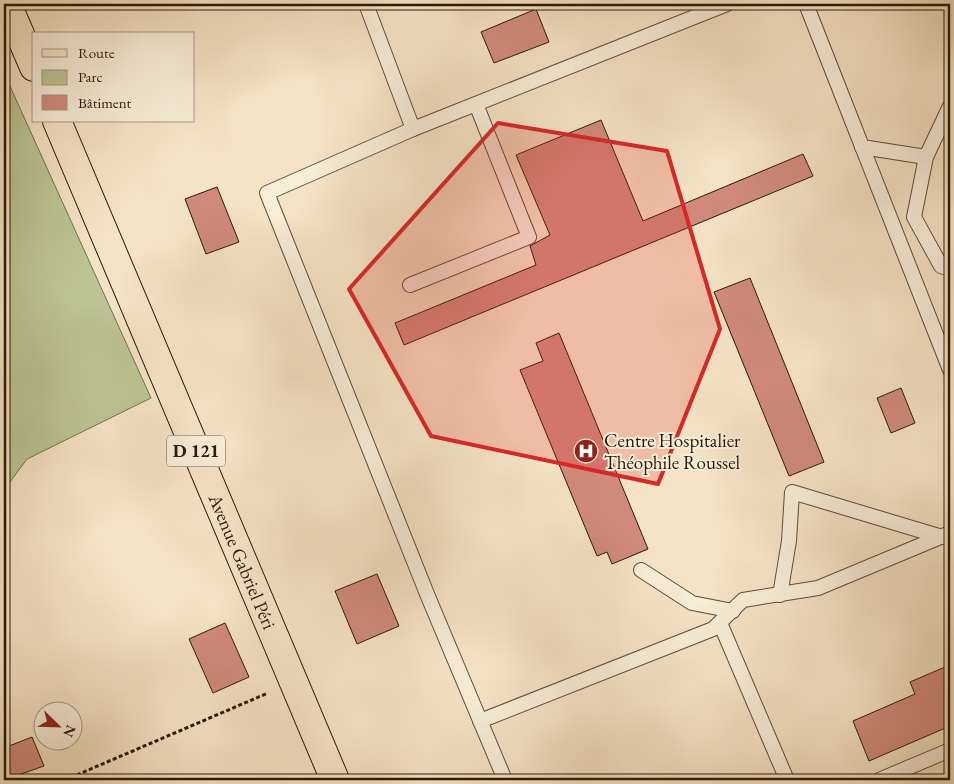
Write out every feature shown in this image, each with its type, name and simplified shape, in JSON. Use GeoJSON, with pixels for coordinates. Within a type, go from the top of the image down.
{"type":"FeatureCollection","features":[{"type":"Feature","properties":{"kind":"main road"},"geometry":{"type":"LineString","coordinates":[[7,4],[32,62]]}},
{"type":"Feature","properties":{"kind":"main road","name":"Avenue Gabriel Péri"},"geometry":{"type":"LineString","coordinates":[[57,122],[335,780]]}},
{"type":"Feature","properties":{"kind":"lane"},"geometry":{"type":"LineString","coordinates":[[366,4],[413,129]]}},
{"type":"Feature","properties":{"kind":"lane"},"geometry":{"type":"LineString","coordinates":[[505,780],[427,594],[267,193],[413,129],[727,4]]}},
{"type":"Feature","properties":{"kind":"lane"},"geometry":{"type":"LineString","coordinates":[[806,4],[950,370]]}},
{"type":"Feature","properties":{"kind":"lane"},"geometry":{"type":"LineString","coordinates":[[410,285],[529,237],[476,104]]}},
{"type":"Feature","properties":{"kind":"lane"},"geometry":{"type":"LineString","coordinates":[[950,106],[926,157],[914,217],[942,266],[950,269]]}},
{"type":"Feature","properties":{"kind":"lane"},"geometry":{"type":"LineString","coordinates":[[862,146],[926,157]]}},
{"type":"Feature","properties":{"kind":"lane"},"geometry":{"type":"LineString","coordinates":[[780,595],[789,542],[792,492],[946,535]]}},
{"type":"Feature","properties":{"kind":"lane"},"geometry":{"type":"LineString","coordinates":[[480,721],[713,629],[743,600],[818,588],[946,535]]}},
{"type":"Feature","properties":{"kind":"lane"},"geometry":{"type":"LineString","coordinates":[[641,570],[692,603],[733,611]]}},
{"type":"Feature","properties":{"kind":"lane"},"geometry":{"type":"LineString","coordinates":[[720,623],[787,780]]}},
{"type":"Feature","properties":{"kind":"lane"},"geometry":{"type":"LineString","coordinates":[[879,780],[950,750]]}},
{"type":"Feature","properties":{"kind":"path"},"geometry":{"type":"LineString","coordinates":[[65,780],[294,682]]}},
{"type":"Feature","properties":{"kind":"highlighted area"},"geometry":{"type":"Polygon","coordinates":[[[498,123],[667,151],[720,329],[658,484],[431,436],[349,289],[498,123]]]}},
{"type":"Feature","properties":{"kind":"green space"},"geometry":{"type":"Polygon","coordinates":[[[4,73],[151,398],[27,459],[4,490],[4,73]]]}},
{"type":"Feature","properties":{"kind":"building"},"geometry":{"type":"Polygon","coordinates":[[[536,9],[549,42],[494,63],[481,32],[536,9]]]}},
{"type":"Feature","properties":{"kind":"building"},"geometry":{"type":"Polygon","coordinates":[[[601,120],[643,221],[803,154],[813,176],[404,345],[395,323],[536,265],[530,246],[550,235],[516,155],[601,120]]]}},
{"type":"Feature","properties":{"kind":"building"},"geometry":{"type":"Polygon","coordinates":[[[217,187],[239,242],[206,254],[185,199],[217,187]]]}},
{"type":"Feature","properties":{"kind":"building"},"geometry":{"type":"Polygon","coordinates":[[[750,278],[824,462],[789,476],[714,292],[750,278]]]}},
{"type":"Feature","properties":{"kind":"building"},"geometry":{"type":"Polygon","coordinates":[[[559,333],[648,549],[612,564],[607,552],[597,556],[520,370],[543,361],[536,343],[559,333]]]}},
{"type":"Feature","properties":{"kind":"building"},"geometry":{"type":"Polygon","coordinates":[[[901,388],[915,423],[891,433],[877,398],[901,388]]]}},
{"type":"Feature","properties":{"kind":"building"},"geometry":{"type":"Polygon","coordinates":[[[377,574],[399,626],[357,644],[335,591],[377,574]]]}},
{"type":"Feature","properties":{"kind":"building"},"geometry":{"type":"Polygon","coordinates":[[[225,623],[249,677],[213,693],[189,639],[225,623]]]}},
{"type":"Feature","properties":{"kind":"building"},"geometry":{"type":"Polygon","coordinates":[[[945,667],[950,681],[950,726],[869,761],[853,721],[915,694],[910,682],[945,667]]]}},
{"type":"Feature","properties":{"kind":"building"},"geometry":{"type":"Polygon","coordinates":[[[32,737],[32,752],[38,752],[44,766],[4,780],[4,748],[32,737]]]}},
{"type":"Feature","properties":{"kind":"place","name":"Centre Hospitalier Théophile Roussel"},"geometry":{"type":"Point","coordinates":[586,451]}}]}
